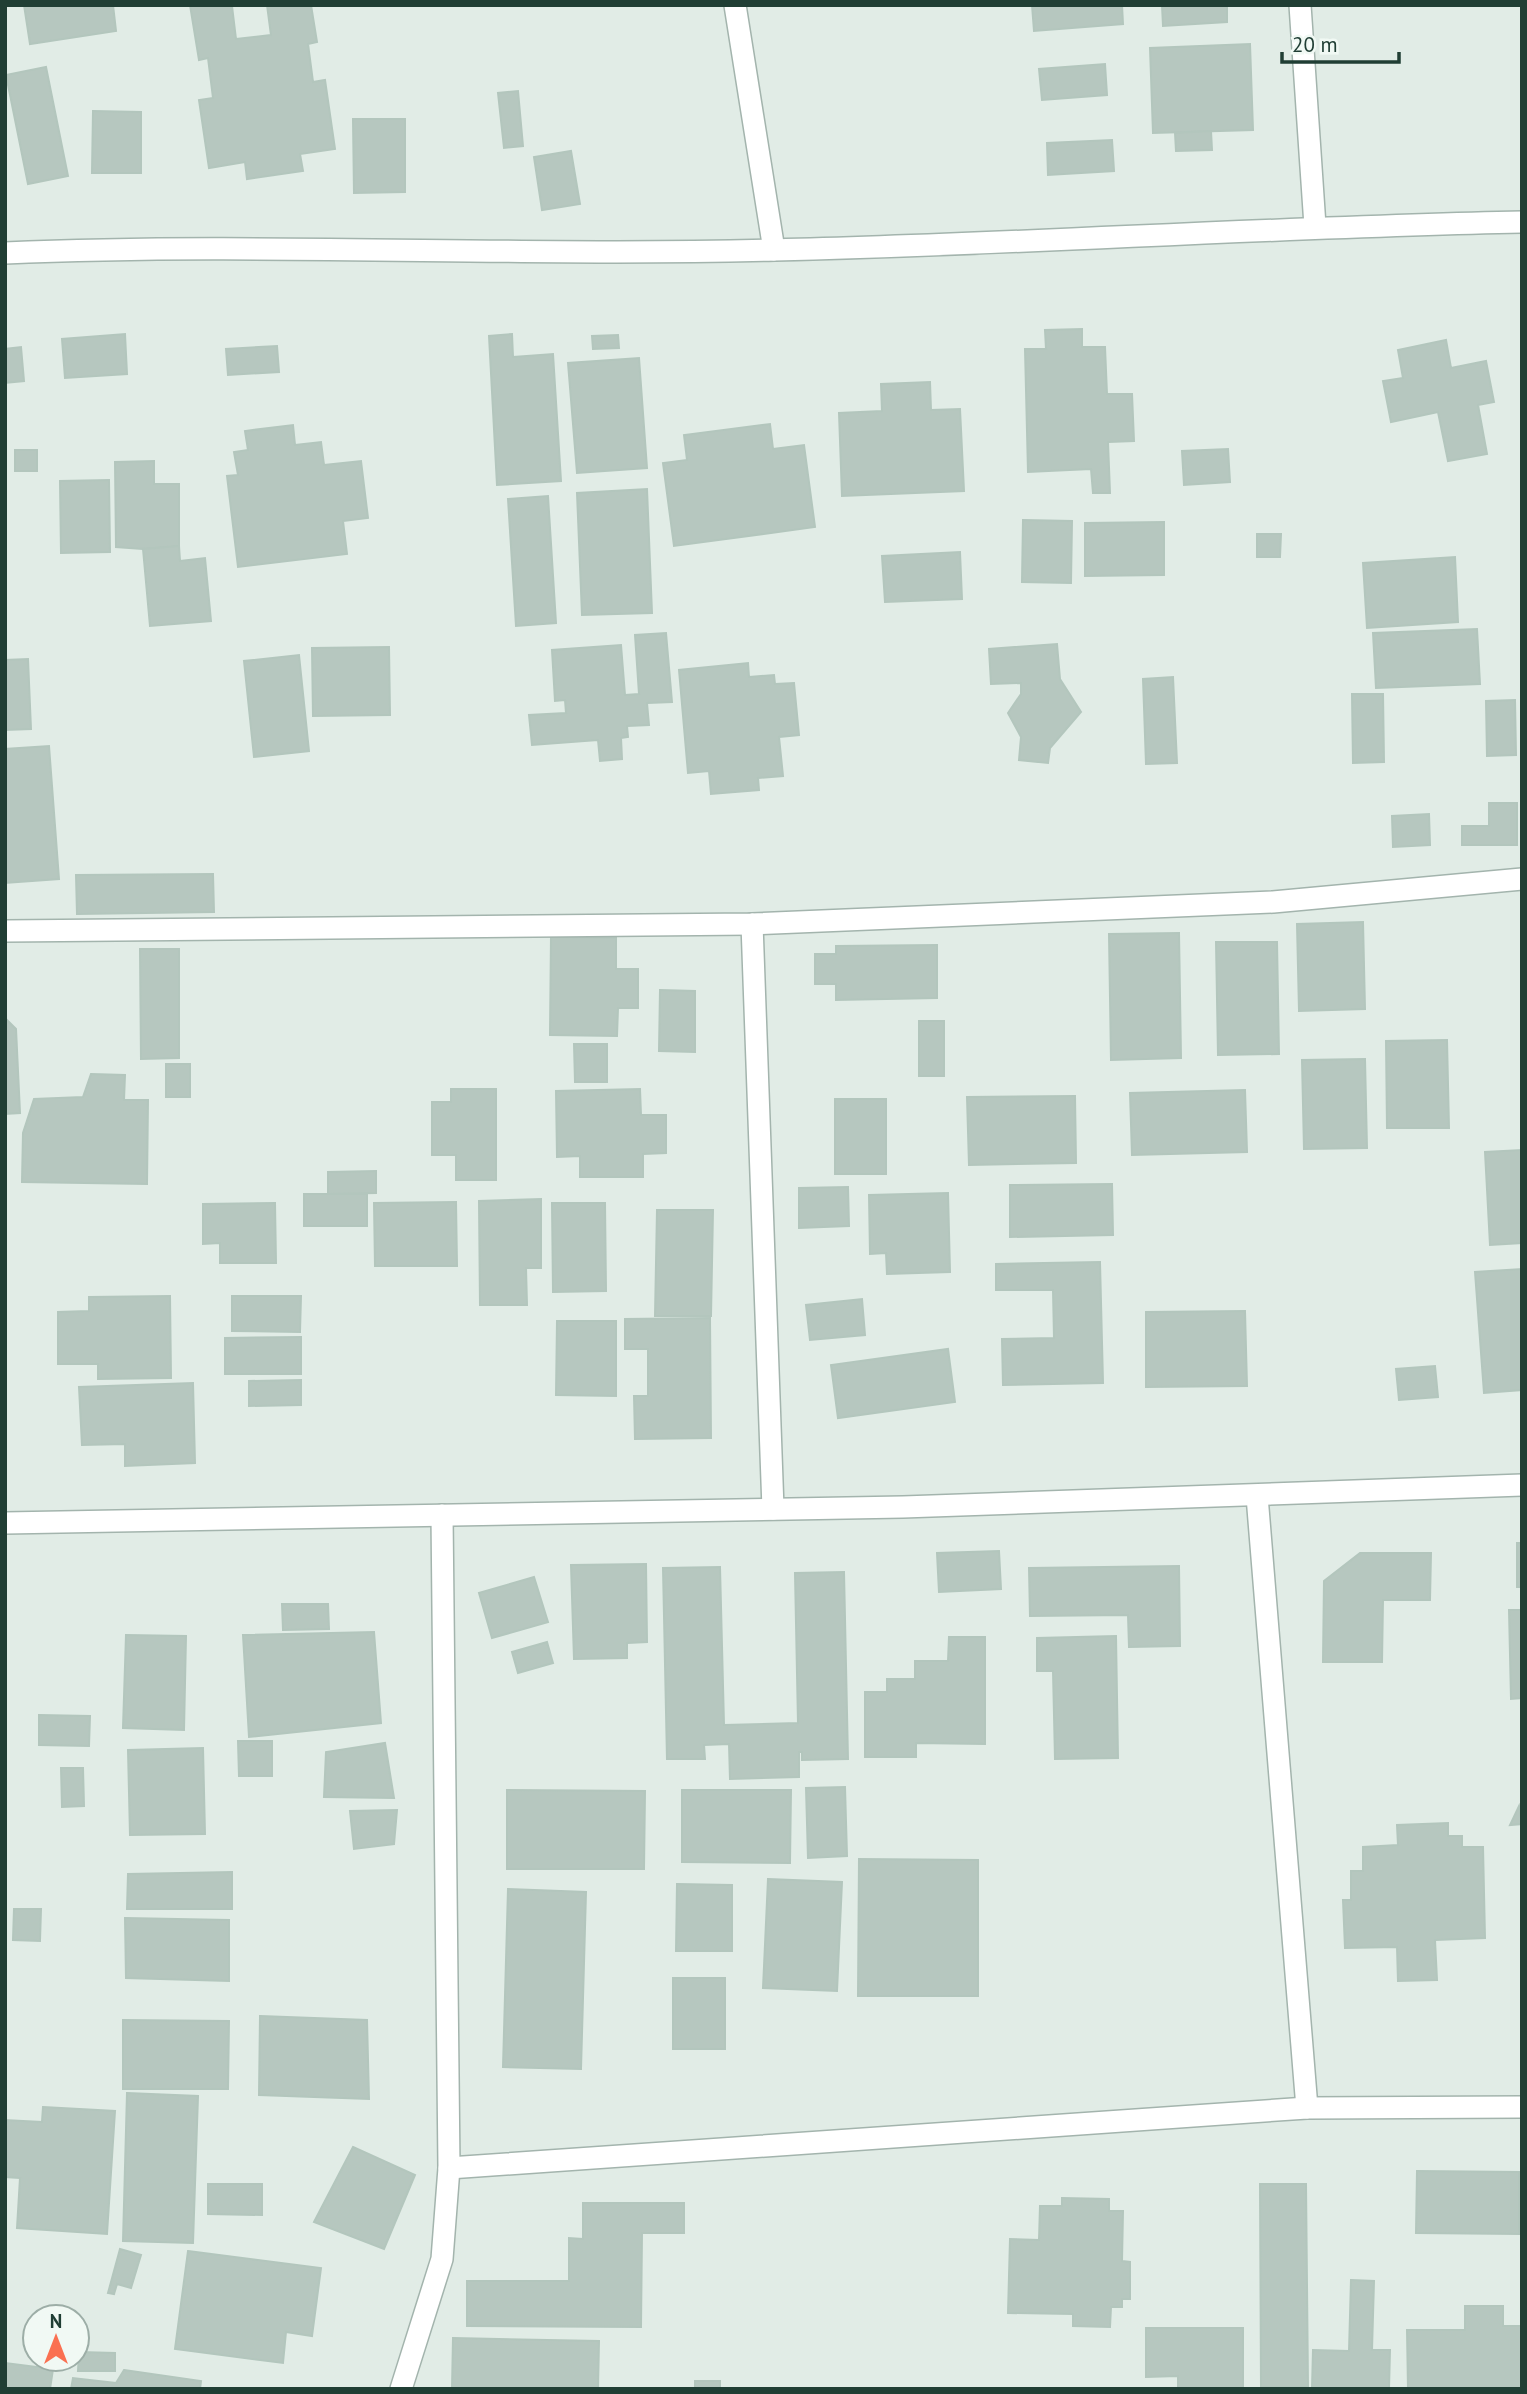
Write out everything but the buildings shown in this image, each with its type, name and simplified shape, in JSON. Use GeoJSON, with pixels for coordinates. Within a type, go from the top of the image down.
{"type":"FeatureCollection","features":[{"type":"Feature","properties":{"kind":"street"},"geometry":{"type":"LineString","coordinates":[[736,5],[774,250]]}},
{"type":"Feature","properties":{"kind":"street"},"geometry":{"type":"LineString","coordinates":[[1300,5],[1315,226]]}},
{"type":"Feature","properties":{"kind":"street"},"geometry":{"type":"LineString","coordinates":[[5,253],[116,248],[774,250],[1315,226],[1522,222]]}},
{"type":"Feature","properties":{"kind":"street"},"geometry":{"type":"LineString","coordinates":[[5,932],[752,924],[1273,902],[1522,879]]}},
{"type":"Feature","properties":{"kind":"street"},"geometry":{"type":"LineString","coordinates":[[752,924],[773,1509]]}},
{"type":"Feature","properties":{"kind":"street"},"geometry":{"type":"LineString","coordinates":[[5,1522],[773,1509],[1258,1496],[1522,1485]]}},
{"type":"Feature","properties":{"kind":"street"},"geometry":{"type":"LineString","coordinates":[[1258,1496],[1307,2108]]}},
{"type":"Feature","properties":{"kind":"street"},"geometry":{"type":"LineString","coordinates":[[401,2389],[442,2259],[449,2168],[442,1515]]}},
{"type":"Feature","properties":{"kind":"street"},"geometry":{"type":"LineString","coordinates":[[449,2168],[1307,2108],[1522,2107]]}}]}
